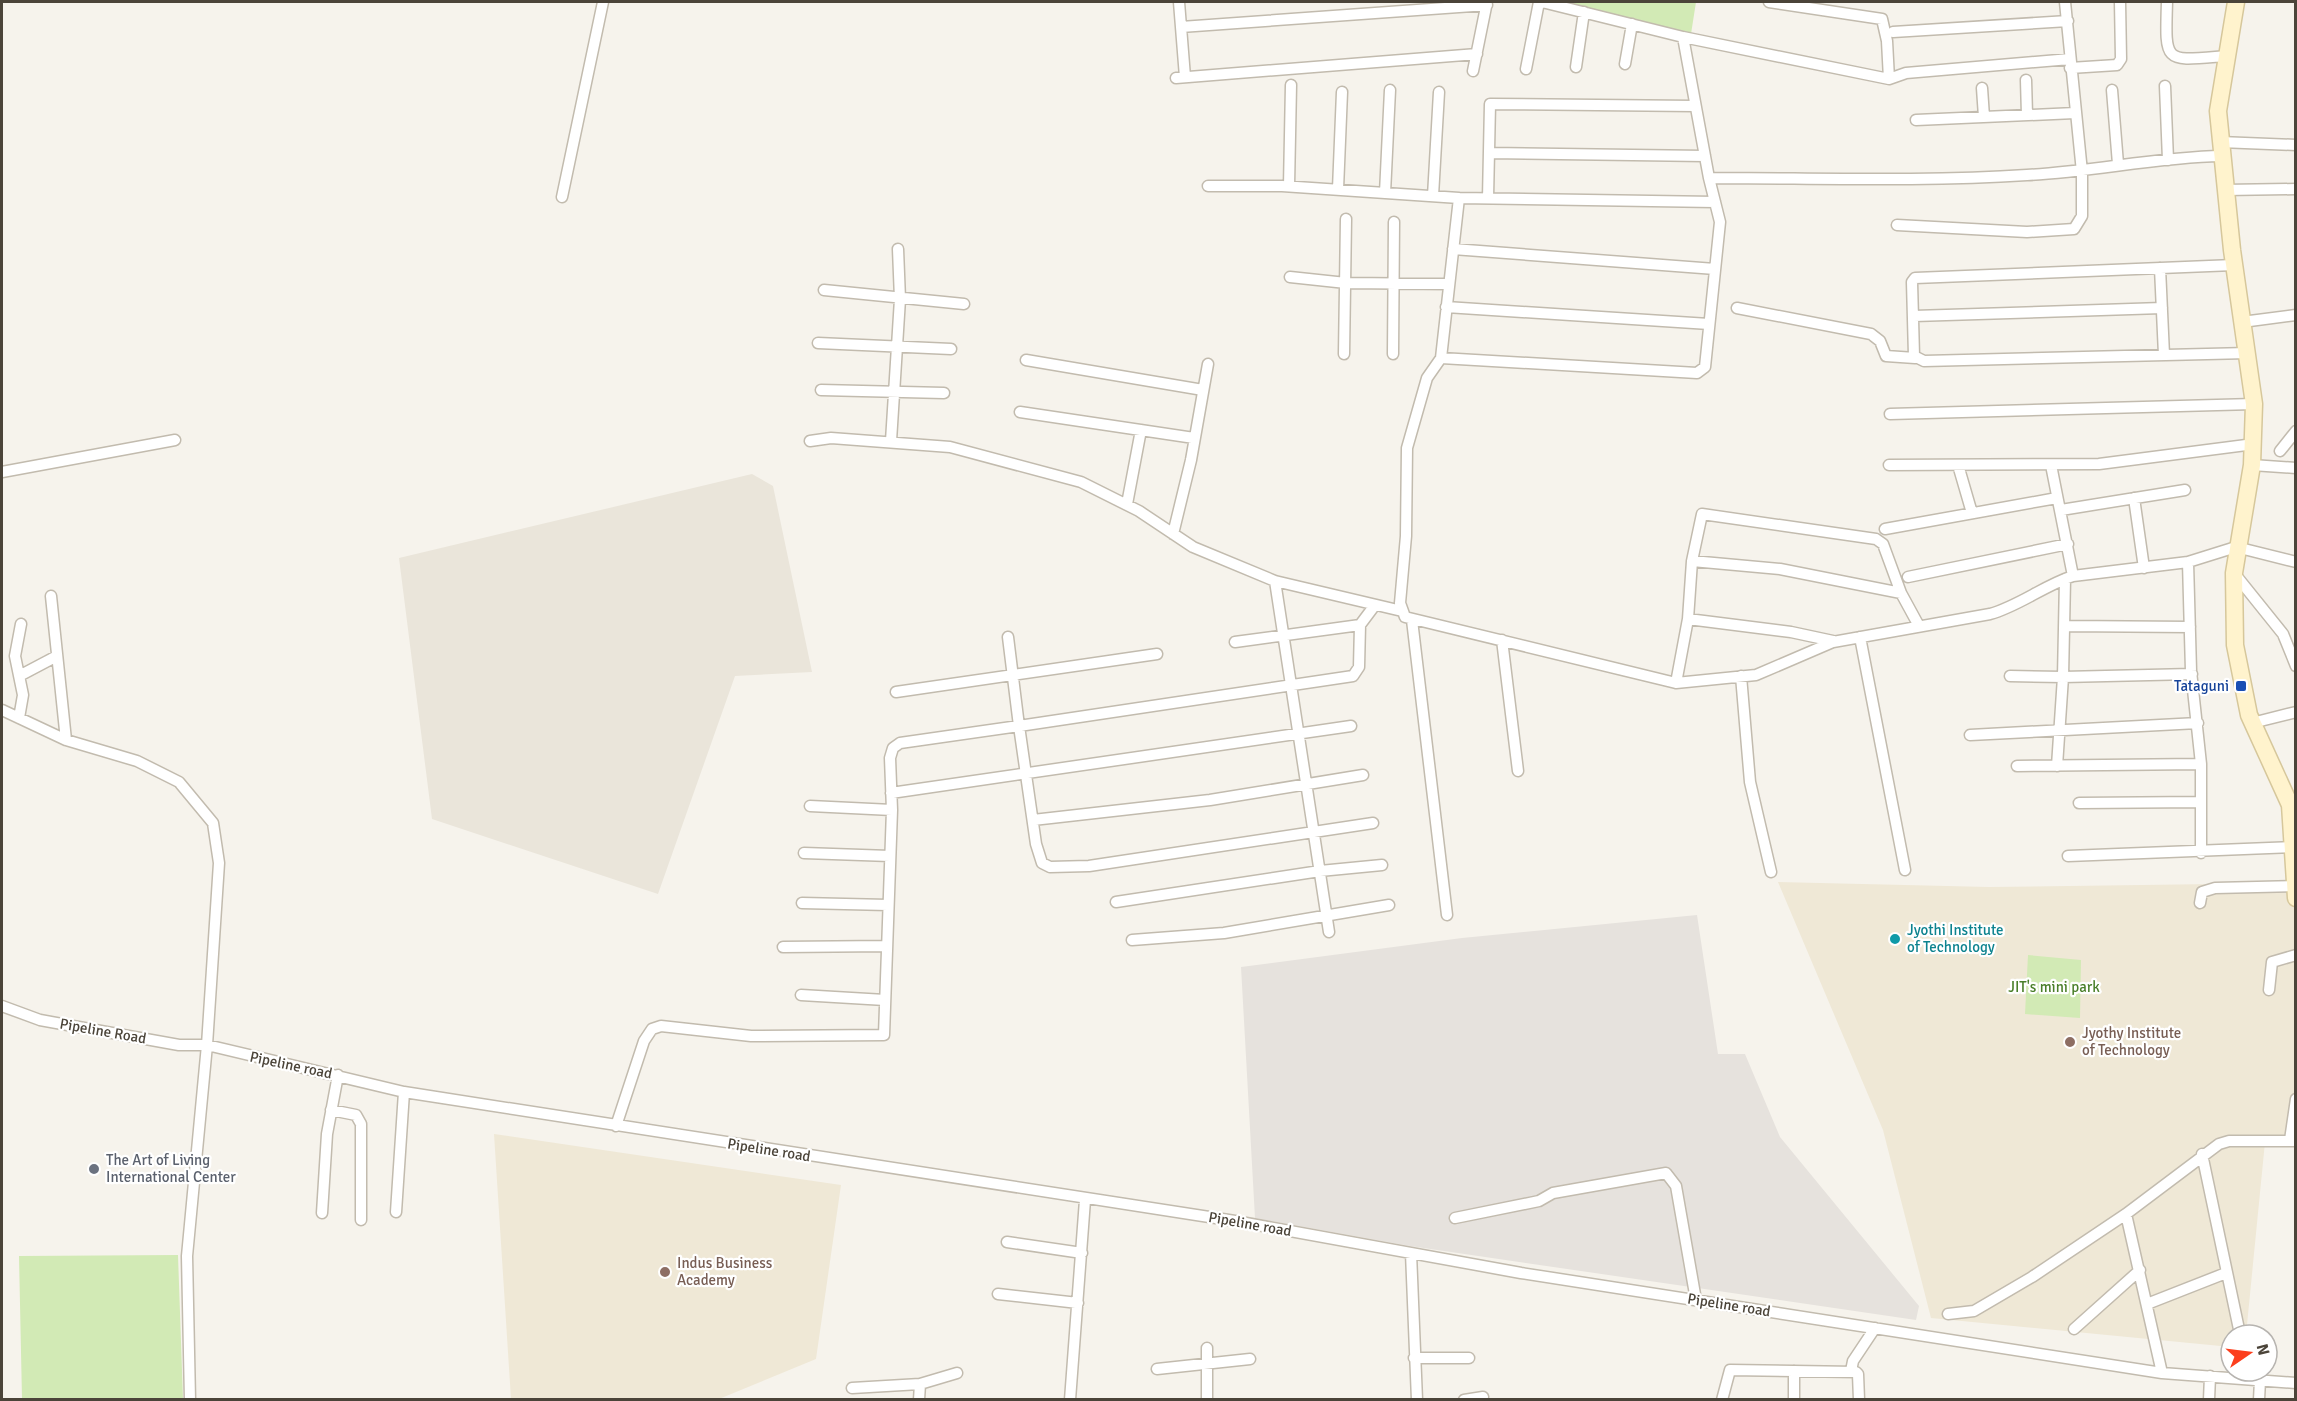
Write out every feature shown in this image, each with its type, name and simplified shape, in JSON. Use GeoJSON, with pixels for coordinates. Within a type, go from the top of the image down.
{"type":"FeatureCollection","features":[{"type":"Feature","properties":{"kind":"main road"},"geometry":{"type":"LineString","coordinates":[[2236,2],[2218,111],[2224,190],[2254,404],[2254,444],[2236,547],[2235,645],[2241,686],[2252,723],[2290,805],[2295,898]]}},
{"type":"Feature","properties":{"kind":"street"},"geometry":{"type":"LineString","coordinates":[[562,197],[603,2]]}},
{"type":"Feature","properties":{"kind":"street"},"geometry":{"type":"LineString","coordinates":[[1179,2],[1181,78],[1477,54]]}},
{"type":"Feature","properties":{"kind":"street"},"geometry":{"type":"LineString","coordinates":[[1526,69],[1540,2],[1683,36],[1888,79],[1906,73],[2070,63],[2118,64],[2121,59],[2120,2]]}},
{"type":"Feature","properties":{"kind":"street"},"geometry":{"type":"LineString","coordinates":[[1769,2],[1882,19],[1887,41],[1888,79]]}},
{"type":"Feature","properties":{"kind":"street"},"geometry":{"type":"LineString","coordinates":[[1897,225],[2027,232],[2074,229],[2082,216],[2082,172],[2065,2]]}},
{"type":"Feature","properties":{"kind":"street"},"geometry":{"type":"LineString","coordinates":[[2167,2],[2166,44],[2171,54],[2179,59],[2226,56]]}},
{"type":"Feature","properties":{"kind":"street"},"geometry":{"type":"LineString","coordinates":[[1181,27],[1487,3],[1473,71]]}},
{"type":"Feature","properties":{"kind":"street"},"geometry":{"type":"LineString","coordinates":[[1576,67],[1584,12]]}},
{"type":"Feature","properties":{"kind":"street"},"geometry":{"type":"LineString","coordinates":[[1893,32],[2068,21]]}},
{"type":"Feature","properties":{"kind":"street"},"geometry":{"type":"LineString","coordinates":[[1625,64],[1632,24]]}},
{"type":"Feature","properties":{"kind":"street"},"geometry":{"type":"LineString","coordinates":[[1440,358],[1697,373],[1705,367],[1720,222],[1709,178],[1683,36]]}},
{"type":"Feature","properties":{"kind":"street"},"geometry":{"type":"LineString","coordinates":[[2026,80],[2027,116]]}},
{"type":"Feature","properties":{"kind":"street"},"geometry":{"type":"LineString","coordinates":[[1289,186],[1291,85]]}},
{"type":"Feature","properties":{"kind":"street"},"geometry":{"type":"LineString","coordinates":[[2165,86],[2168,160]]}},
{"type":"Feature","properties":{"kind":"street"},"geometry":{"type":"LineString","coordinates":[[1982,88],[1984,117]]}},
{"type":"Feature","properties":{"kind":"street"},"geometry":{"type":"LineString","coordinates":[[1385,193],[1390,90]]}},
{"type":"Feature","properties":{"kind":"street"},"geometry":{"type":"LineString","coordinates":[[2112,90],[2118,164]]}},
{"type":"Feature","properties":{"kind":"street"},"geometry":{"type":"LineString","coordinates":[[1338,189],[1342,92]]}},
{"type":"Feature","properties":{"kind":"street"},"geometry":{"type":"LineString","coordinates":[[1433,196],[1439,92]]}},
{"type":"Feature","properties":{"kind":"street"},"geometry":{"type":"LineString","coordinates":[[1488,198],[1490,104],[1695,106]]}},
{"type":"Feature","properties":{"kind":"street"},"geometry":{"type":"LineString","coordinates":[[1916,120],[2075,113]]}},
{"type":"Feature","properties":{"kind":"street"},"geometry":{"type":"LineString","coordinates":[[1709,178],[1993,177],[2082,172],[2098,166],[2168,160],[2221,149],[2295,145]]}},
{"type":"Feature","properties":{"kind":"street"},"geometry":{"type":"LineString","coordinates":[[1489,153],[1705,156]]}},
{"type":"Feature","properties":{"kind":"street"},"geometry":{"type":"LineString","coordinates":[[1208,186],[1289,186],[1459,198],[1715,202]]}},
{"type":"Feature","properties":{"kind":"street"},"geometry":{"type":"LineString","coordinates":[[2224,190],[2295,189]]}},
{"type":"Feature","properties":{"kind":"street"},"geometry":{"type":"LineString","coordinates":[[1459,198],[1440,358],[1427,378],[1407,448],[1406,536],[1400,603],[1405,617],[1676,683],[1756,675],[1833,642],[2009,609],[2022,599],[2069,578],[2188,562],[2236,547],[2295,562]]}},
{"type":"Feature","properties":{"kind":"street"},"geometry":{"type":"LineString","coordinates":[[1344,354],[1346,219]]}},
{"type":"Feature","properties":{"kind":"street"},"geometry":{"type":"LineString","coordinates":[[1393,354],[1394,222]]}},
{"type":"Feature","properties":{"kind":"street"},"geometry":{"type":"LineString","coordinates":[[891,441],[892,392],[900,299],[898,249]]}},
{"type":"Feature","properties":{"kind":"street"},"geometry":{"type":"LineString","coordinates":[[1453,249],[1715,269]]}},
{"type":"Feature","properties":{"kind":"street"},"geometry":{"type":"LineString","coordinates":[[1916,358],[1912,282],[1916,278],[2234,265]]}},
{"type":"Feature","properties":{"kind":"street"},"geometry":{"type":"LineString","coordinates":[[2160,268],[2164,355]]}},
{"type":"Feature","properties":{"kind":"street"},"geometry":{"type":"LineString","coordinates":[[1290,277],[1346,283],[1449,284]]}},
{"type":"Feature","properties":{"kind":"street"},"geometry":{"type":"LineString","coordinates":[[824,290],[964,304]]}},
{"type":"Feature","properties":{"kind":"street"},"geometry":{"type":"LineString","coordinates":[[1446,307],[1709,324]]}},
{"type":"Feature","properties":{"kind":"street"},"geometry":{"type":"LineString","coordinates":[[1737,308],[1871,334],[1880,341],[1886,357],[1916,358],[1924,361],[2248,353]]}},
{"type":"Feature","properties":{"kind":"street"},"geometry":{"type":"LineString","coordinates":[[1914,315],[2162,308]]}},
{"type":"Feature","properties":{"kind":"street"},"geometry":{"type":"LineString","coordinates":[[2242,322],[2295,315]]}},
{"type":"Feature","properties":{"kind":"street"},"geometry":{"type":"LineString","coordinates":[[818,343],[951,350]]}},
{"type":"Feature","properties":{"kind":"street"},"geometry":{"type":"LineString","coordinates":[[1026,360],[1203,390]]}},
{"type":"Feature","properties":{"kind":"street"},"geometry":{"type":"LineString","coordinates":[[1173,534],[1208,364]]}},
{"type":"Feature","properties":{"kind":"street"},"geometry":{"type":"LineString","coordinates":[[820,390],[944,393]]}},
{"type":"Feature","properties":{"kind":"street"},"geometry":{"type":"LineString","coordinates":[[1890,414],[2254,404]]}},
{"type":"Feature","properties":{"kind":"street"},"geometry":{"type":"LineString","coordinates":[[1020,412],[1194,438]]}},
{"type":"Feature","properties":{"kind":"street"},"geometry":{"type":"LineString","coordinates":[[1127,504],[1141,430]]}},
{"type":"Feature","properties":{"kind":"street"},"geometry":{"type":"LineString","coordinates":[[2280,451],[2295,431]]}},
{"type":"Feature","properties":{"kind":"street"},"geometry":{"type":"LineString","coordinates":[[810,441],[831,438],[950,447],[1081,482],[1127,504],[1193,547],[1275,581],[1402,611]]}},
{"type":"Feature","properties":{"kind":"street"},"geometry":{"type":"LineString","coordinates":[[2,472],[175,440]]}},
{"type":"Feature","properties":{"kind":"street"},"geometry":{"type":"LineString","coordinates":[[1889,465],[2099,464],[2254,444]]}},
{"type":"Feature","properties":{"kind":"street"},"geometry":{"type":"LineString","coordinates":[[1958,465],[1972,513]]}},
{"type":"Feature","properties":{"kind":"street"},"geometry":{"type":"LineString","coordinates":[[2051,465],[2068,544],[2069,578],[2057,766]]}},
{"type":"Feature","properties":{"kind":"street"},"geometry":{"type":"LineString","coordinates":[[2252,465],[2295,468]]}},
{"type":"Feature","properties":{"kind":"street"},"geometry":{"type":"LineString","coordinates":[[2061,510],[2185,490]]}},
{"type":"Feature","properties":{"kind":"street"},"geometry":{"type":"LineString","coordinates":[[1885,529],[2057,498]]}},
{"type":"Feature","properties":{"kind":"street"},"geometry":{"type":"LineString","coordinates":[[2134,498],[2144,568]]}},
{"type":"Feature","properties":{"kind":"street"},"geometry":{"type":"LineString","coordinates":[[1676,683],[1688,619],[1692,561],[1702,514],[1876,539],[1883,544],[1900,593],[1919,626]]}},
{"type":"Feature","properties":{"kind":"street"},"geometry":{"type":"LineString","coordinates":[[1908,577],[2068,544]]}},
{"type":"Feature","properties":{"kind":"street"},"geometry":{"type":"LineString","coordinates":[[1692,561],[1780,569],[1900,593]]}},
{"type":"Feature","properties":{"kind":"street"},"geometry":{"type":"LineString","coordinates":[[2188,562],[2192,674],[2201,764],[2201,853]]}},
{"type":"Feature","properties":{"kind":"street"},"geometry":{"type":"LineString","coordinates":[[2234,573],[2283,634],[2295,666]]}},
{"type":"Feature","properties":{"kind":"street"},"geometry":{"type":"LineString","coordinates":[[1275,581],[1329,932]]}},
{"type":"Feature","properties":{"kind":"street"},"geometry":{"type":"LineString","coordinates":[[51,596],[66,740]]}},
{"type":"Feature","properties":{"kind":"street"},"geometry":{"type":"LineString","coordinates":[[616,1126],[644,1041],[652,1029],[661,1026],[751,1036],[884,1035],[892,810],[890,758],[893,748],[900,743],[1292,685],[1357,673],[1360,625],[1375,605]]}},
{"type":"Feature","properties":{"kind":"street"},"geometry":{"type":"LineString","coordinates":[[1688,619],[1791,632],[1833,642]]}},
{"type":"Feature","properties":{"kind":"street"},"geometry":{"type":"LineString","coordinates":[[1412,620],[1447,915]]}},
{"type":"Feature","properties":{"kind":"street"},"geometry":{"type":"LineString","coordinates":[[19,718],[24,695],[15,656],[21,624]]}},
{"type":"Feature","properties":{"kind":"street"},"geometry":{"type":"LineString","coordinates":[[1235,642],[1360,625]]}},
{"type":"Feature","properties":{"kind":"street"},"geometry":{"type":"LineString","coordinates":[[2065,626],[2190,627]]}},
{"type":"Feature","properties":{"kind":"street"},"geometry":{"type":"LineString","coordinates":[[1008,637],[1033,820],[1042,863],[1050,867],[1089,866],[1373,823]]}},
{"type":"Feature","properties":{"kind":"street"},"geometry":{"type":"LineString","coordinates":[[1860,638],[1905,870]]}},
{"type":"Feature","properties":{"kind":"street"},"geometry":{"type":"LineString","coordinates":[[1502,640],[1518,771]]}},
{"type":"Feature","properties":{"kind":"street"},"geometry":{"type":"LineString","coordinates":[[896,692],[1157,654]]}},
{"type":"Feature","properties":{"kind":"street"},"geometry":{"type":"LineString","coordinates":[[21,675],[57,657]]}},
{"type":"Feature","properties":{"kind":"street"},"geometry":{"type":"LineString","coordinates":[[2010,676],[2192,674]]}},
{"type":"Feature","properties":{"kind":"street"},"geometry":{"type":"LineString","coordinates":[[1741,676],[1750,782],[1772,872]]}},
{"type":"Feature","properties":{"kind":"street"},"geometry":{"type":"LineString","coordinates":[[2,710],[66,740],[136,761],[179,782],[213,822],[219,863],[207,1045],[187,1256],[190,1400]]}},
{"type":"Feature","properties":{"kind":"street"},"geometry":{"type":"LineString","coordinates":[[2252,723],[2295,712]]}},
{"type":"Feature","properties":{"kind":"street"},"geometry":{"type":"LineString","coordinates":[[1970,735],[2060,728],[2198,723]]}},
{"type":"Feature","properties":{"kind":"street"},"geometry":{"type":"LineString","coordinates":[[891,793],[1351,726]]}},
{"type":"Feature","properties":{"kind":"street"},"geometry":{"type":"LineString","coordinates":[[2017,766],[2201,764]]}},
{"type":"Feature","properties":{"kind":"street"},"geometry":{"type":"LineString","coordinates":[[1033,820],[1210,800],[1363,775]]}},
{"type":"Feature","properties":{"kind":"street"},"geometry":{"type":"LineString","coordinates":[[2079,803],[2201,802]]}},
{"type":"Feature","properties":{"kind":"street"},"geometry":{"type":"LineString","coordinates":[[810,806],[892,810]]}},
{"type":"Feature","properties":{"kind":"street"},"geometry":{"type":"LineString","coordinates":[[2068,856],[2201,853],[2294,847]]}},
{"type":"Feature","properties":{"kind":"street"},"geometry":{"type":"LineString","coordinates":[[804,853],[890,856]]}},
{"type":"Feature","properties":{"kind":"street"},"geometry":{"type":"LineString","coordinates":[[1116,902],[1320,871],[1382,865]]}},
{"type":"Feature","properties":{"kind":"street"},"geometry":{"type":"LineString","coordinates":[[2200,903],[2202,892],[2215,888],[2295,886]]}},
{"type":"Feature","properties":{"kind":"street"},"geometry":{"type":"LineString","coordinates":[[802,903],[888,905]]}},
{"type":"Feature","properties":{"kind":"street"},"geometry":{"type":"LineString","coordinates":[[1132,940],[1224,933],[1389,905]]}},
{"type":"Feature","properties":{"kind":"street"},"geometry":{"type":"LineString","coordinates":[[783,947],[887,946]]}},
{"type":"Feature","properties":{"kind":"street"},"geometry":{"type":"LineString","coordinates":[[2269,990],[2272,962],[2295,956]]}},
{"type":"Feature","properties":{"kind":"street"},"geometry":{"type":"LineString","coordinates":[[801,995],[885,1000]]}},
{"type":"Feature","properties":{"kind":"street","name":"Pipeline Road"},"geometry":{"type":"LineString","coordinates":[[2,1006],[40,1020],[179,1045],[207,1045]]}},
{"type":"Feature","properties":{"kind":"street","name":"Pipeline road"},"geometry":{"type":"LineString","coordinates":[[207,1045],[404,1092],[1085,1200],[1235,1221],[1411,1253],[1696,1300],[2162,1373],[2219,1377]]}},
{"type":"Feature","properties":{"kind":"street"},"geometry":{"type":"LineString","coordinates":[[322,1213],[331,1110],[338,1075]]}},
{"type":"Feature","properties":{"kind":"street"},"geometry":{"type":"LineString","coordinates":[[396,1212],[404,1092]]}},
{"type":"Feature","properties":{"kind":"street"},"geometry":{"type":"LineString","coordinates":[[1948,1314],[1974,1311],[2032,1277],[2126,1214],[2202,1154],[2229,1141],[2293,1140],[2295,1099]]}},
{"type":"Feature","properties":{"kind":"street"},"geometry":{"type":"LineString","coordinates":[[331,1110],[356,1115],[361,1125],[362,1220]]}},
{"type":"Feature","properties":{"kind":"street"},"geometry":{"type":"LineString","coordinates":[[2202,1154],[2237,1323]]}},
{"type":"Feature","properties":{"kind":"street"},"geometry":{"type":"LineString","coordinates":[[1455,1218],[1539,1201],[1553,1193],[1666,1173],[1676,1186],[1696,1300]]}},
{"type":"Feature","properties":{"kind":"street"},"geometry":{"type":"LineString","coordinates":[[1070,1400],[1085,1200]]}},
{"type":"Feature","properties":{"kind":"street"},"geometry":{"type":"LineString","coordinates":[[2126,1214],[2162,1373]]}},
{"type":"Feature","properties":{"kind":"street"},"geometry":{"type":"LineString","coordinates":[[1007,1242],[1082,1253]]}},
{"type":"Feature","properties":{"kind":"street"},"geometry":{"type":"LineString","coordinates":[[1411,1253],[1417,1400]]}},
{"type":"Feature","properties":{"kind":"street"},"geometry":{"type":"LineString","coordinates":[[2074,1329],[2140,1270]]}},
{"type":"Feature","properties":{"kind":"street"},"geometry":{"type":"LineString","coordinates":[[2147,1304],[2226,1274]]}},
{"type":"Feature","properties":{"kind":"street"},"geometry":{"type":"LineString","coordinates":[[998,1294],[1078,1304]]}},
{"type":"Feature","properties":{"kind":"street"},"geometry":{"type":"LineString","coordinates":[[1851,1371],[1853,1361],[1875,1328]]}},
{"type":"Feature","properties":{"kind":"street"},"geometry":{"type":"LineString","coordinates":[[1207,1348],[1209,1363],[1207,1400]]}},
{"type":"Feature","properties":{"kind":"street"},"geometry":{"type":"LineString","coordinates":[[1414,1358],[1469,1358]]}},
{"type":"Feature","properties":{"kind":"street"},"geometry":{"type":"LineString","coordinates":[[1157,1370],[1250,1359]]}},
{"type":"Feature","properties":{"kind":"street"},"geometry":{"type":"LineString","coordinates":[[1722,1400],[1730,1370],[1851,1371],[1858,1374],[1859,1400]]}},
{"type":"Feature","properties":{"kind":"street"},"geometry":{"type":"LineString","coordinates":[[1794,1371],[1794,1400]]}},
{"type":"Feature","properties":{"kind":"street"},"geometry":{"type":"LineString","coordinates":[[852,1389],[920,1384],[957,1373]]}},
{"type":"Feature","properties":{"kind":"street"},"geometry":{"type":"LineString","coordinates":[[2209,1400],[2210,1376]]}},
{"type":"Feature","properties":{"kind":"street","name":"Pipeline road"},"geometry":{"type":"LineString","coordinates":[[2279,1382],[2295,1383]]}},
{"type":"Feature","properties":{"kind":"street"},"geometry":{"type":"LineString","coordinates":[[2259,1383],[2259,1400]]}},
{"type":"Feature","properties":{"kind":"street"},"geometry":{"type":"LineString","coordinates":[[919,1400],[920,1384]]}},
{"type":"Feature","properties":{"kind":"street"},"geometry":{"type":"LineString","coordinates":[[1464,1400],[1483,1397]]}},
{"type":"Feature","properties":{"kind":"shaded area"},"geometry":{"type":"Polygon","coordinates":[[[752,474],[773,486],[812,672],[735,676],[658,894],[432,819],[399,558],[752,474]]]}},
{"type":"Feature","properties":{"kind":"shaded area","name":"Jyothy Institute of Technology"},"geometry":{"type":"Polygon","coordinates":[[[1778,882],[1989,887],[2291,883],[2296,925],[2295,1141],[2265,1142],[2247,1323],[2219,1323],[2219,1346],[1931,1318],[1883,1130],[1778,882]]]}},
{"type":"Feature","properties":{"kind":"shaded area"},"geometry":{"type":"Polygon","coordinates":[[[1697,915],[1718,1054],[1745,1054],[1780,1137],[1919,1306],[1916,1320],[1410,1246],[1255,1218],[1241,967],[1462,938],[1697,915]]]}},
{"type":"Feature","properties":{"kind":"shaded area","name":"Indus Business Academy"},"geometry":{"type":"Polygon","coordinates":[[[494,1134],[841,1185],[816,1359],[719,1399],[511,1399],[494,1134]]]}},
{"type":"Feature","properties":{"kind":"green space"},"geometry":{"type":"Polygon","coordinates":[[[1564,2],[1696,2],[1691,34],[1564,2]]]}},
{"type":"Feature","properties":{"kind":"green space","name":"JIT's mini park"},"geometry":{"type":"Polygon","coordinates":[[[2028,955],[2081,960],[2080,1018],[2025,1014],[2028,955]]]}},
{"type":"Feature","properties":{"kind":"green space"},"geometry":{"type":"Polygon","coordinates":[[[178,1255],[183,1399],[22,1399],[19,1256],[178,1255]]]}},
{"type":"Feature","properties":{"kind":"place","name":"Tataguni"},"geometry":{"type":"Point","coordinates":[2241,686]}},
{"type":"Feature","properties":{"kind":"place","name":"Jyothi Institute of Technology"},"geometry":{"type":"Point","coordinates":[1895,939]}},
{"type":"Feature","properties":{"kind":"place","name":"Jyothy Institute of Technology"},"geometry":{"type":"Point","coordinates":[2070,1042]}},
{"type":"Feature","properties":{"kind":"place","name":"The Art of Living International Center"},"geometry":{"type":"Point","coordinates":[94,1169]}},
{"type":"Feature","properties":{"kind":"place","name":"Indus Business Academy"},"geometry":{"type":"Point","coordinates":[665,1272]}}]}
